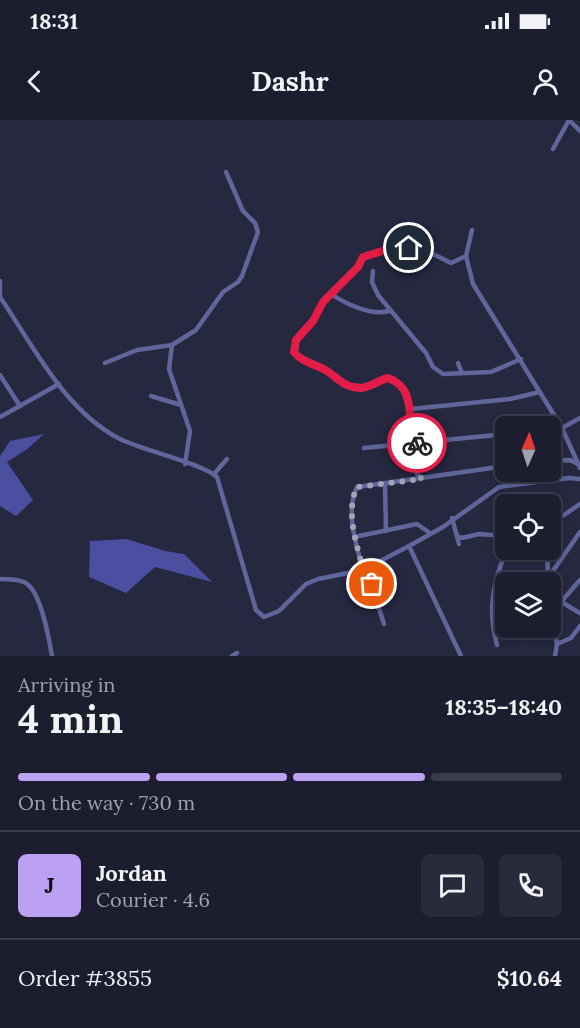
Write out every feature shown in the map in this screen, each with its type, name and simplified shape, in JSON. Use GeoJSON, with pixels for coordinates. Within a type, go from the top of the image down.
{"type":"FeatureCollection","features":[{"type":"Feature","properties":{"kind":"street"},"geometry":{"type":"LineString","coordinates":[[553,149],[569,120],[580,131]]}},
{"type":"Feature","properties":{"kind":"street"},"geometry":{"type":"LineString","coordinates":[[105,363],[137,350],[172,345],[196,330],[223,292],[238,282],[257,240],[257,227],[243,211],[226,172]]}},
{"type":"Feature","properties":{"kind":"street"},"geometry":{"type":"LineString","coordinates":[[472,230],[466,256],[478,295],[492,311],[562,428],[579,465]]}},
{"type":"Feature","properties":{"kind":"street"},"geometry":{"type":"LineString","coordinates":[[422,479],[417,474],[408,394],[397,381],[388,378],[369,387],[347,386],[337,381],[328,371],[298,357],[294,352],[296,340],[331,294],[367,254],[409,248],[435,255],[451,264],[466,256]]}},
{"type":"Feature","properties":{"kind":"street"},"geometry":{"type":"LineString","coordinates":[[373,271],[372,282],[389,311],[426,353],[433,367],[443,374],[491,372],[521,359]]}},
{"type":"Feature","properties":{"kind":"street"},"geometry":{"type":"LineString","coordinates":[[0,281],[0,296],[76,406],[108,432],[214,474],[222,489],[256,610],[264,617],[270,617],[288,603],[306,584],[318,579],[365,569],[443,527],[452,518],[499,487],[546,480],[580,479]]}},
{"type":"Feature","properties":{"kind":"street"},"geometry":{"type":"LineString","coordinates":[[331,294],[352,306],[383,313],[389,311]]}},
{"type":"Feature","properties":{"kind":"street"},"geometry":{"type":"LineString","coordinates":[[172,345],[169,369],[190,431],[185,464]]}},
{"type":"Feature","properties":{"kind":"street"},"geometry":{"type":"LineString","coordinates":[[458,363],[462,373]]}},
{"type":"Feature","properties":{"kind":"street"},"geometry":{"type":"LineString","coordinates":[[0,375],[20,406]]}},
{"type":"Feature","properties":{"kind":"street"},"geometry":{"type":"LineString","coordinates":[[0,417],[59,384]]}},
{"type":"Feature","properties":{"kind":"street"},"geometry":{"type":"LineString","coordinates":[[411,409],[510,399],[540,392]]}},
{"type":"Feature","properties":{"kind":"street"},"geometry":{"type":"LineString","coordinates":[[151,396],[181,405]]}},
{"type":"Feature","properties":{"kind":"street"},"geometry":{"type":"LineString","coordinates":[[562,428],[580,418]]}},
{"type":"Feature","properties":{"kind":"street"},"geometry":{"type":"LineString","coordinates":[[364,448],[495,435]]}},
{"type":"Feature","properties":{"kind":"street"},"geometry":{"type":"LineString","coordinates":[[214,474],[227,459]]}},
{"type":"Feature","properties":{"kind":"street"},"geometry":{"type":"LineString","coordinates":[[561,460],[570,460],[579,465]]}},
{"type":"Feature","properties":{"kind":"street"},"geometry":{"type":"LineString","coordinates":[[384,624],[354,537],[351,498],[357,487],[495,468]]}},
{"type":"Feature","properties":{"kind":"street"},"geometry":{"type":"LineString","coordinates":[[385,483],[386,531]]}},
{"type":"Feature","properties":{"kind":"street"},"geometry":{"type":"LineString","coordinates":[[561,517],[580,504]]}},
{"type":"Feature","properties":{"kind":"street"},"geometry":{"type":"LineString","coordinates":[[452,518],[459,544]]}},
{"type":"Feature","properties":{"kind":"street"},"geometry":{"type":"LineString","coordinates":[[354,537],[417,524],[430,533]]}},
{"type":"Feature","properties":{"kind":"street"},"geometry":{"type":"LineString","coordinates":[[553,572],[580,531]]}},
{"type":"Feature","properties":{"kind":"street"},"geometry":{"type":"LineString","coordinates":[[457,536],[462,538],[479,534],[495,535]]}},
{"type":"Feature","properties":{"kind":"street"},"geometry":{"type":"LineString","coordinates":[[410,546],[461,656]]}},
{"type":"Feature","properties":{"kind":"street"},"geometry":{"type":"LineString","coordinates":[[497,645],[491,624],[490,601],[503,560]]}},
{"type":"Feature","properties":{"kind":"street"},"geometry":{"type":"LineString","coordinates":[[0,579],[24,582],[34,592],[40,605],[52,656]]}},
{"type":"Feature","properties":{"kind":"street"},"geometry":{"type":"LineString","coordinates":[[580,580],[561,602],[580,614]]}},
{"type":"Feature","properties":{"kind":"street"},"geometry":{"type":"LineString","coordinates":[[557,644],[571,638],[580,626]]}},
{"type":"Feature","properties":{"kind":"street"},"geometry":{"type":"LineString","coordinates":[[555,638],[557,644],[555,656]]}},
{"type":"Feature","properties":{"kind":"shaded area"},"geometry":{"type":"Polygon","coordinates":[[[44,434],[26,450],[7,462],[33,500],[16,516],[0,506],[0,456],[10,441],[44,434]]]}},
{"type":"Feature","properties":{"kind":"shaded area"},"geometry":{"type":"Polygon","coordinates":[[[127,539],[165,551],[184,554],[212,582],[155,567],[126,593],[89,577],[90,541],[127,539]]]}},
{"type":"Feature","properties":{"kind":"way so far"},"geometry":{"type":"LineString","coordinates":[[372,584],[366,568],[363,570],[354,537],[351,498],[357,487],[422,479],[417,474],[412,444],[417,443]]}},
{"type":"Feature","properties":{"kind":"route"},"geometry":{"type":"LineString","coordinates":[[409,248],[389,249],[363,257],[358,267],[323,302],[313,321],[296,340],[294,352],[298,357],[328,371],[337,381],[347,386],[369,387],[388,378],[397,381],[408,394],[412,433],[417,443]]}}]}
